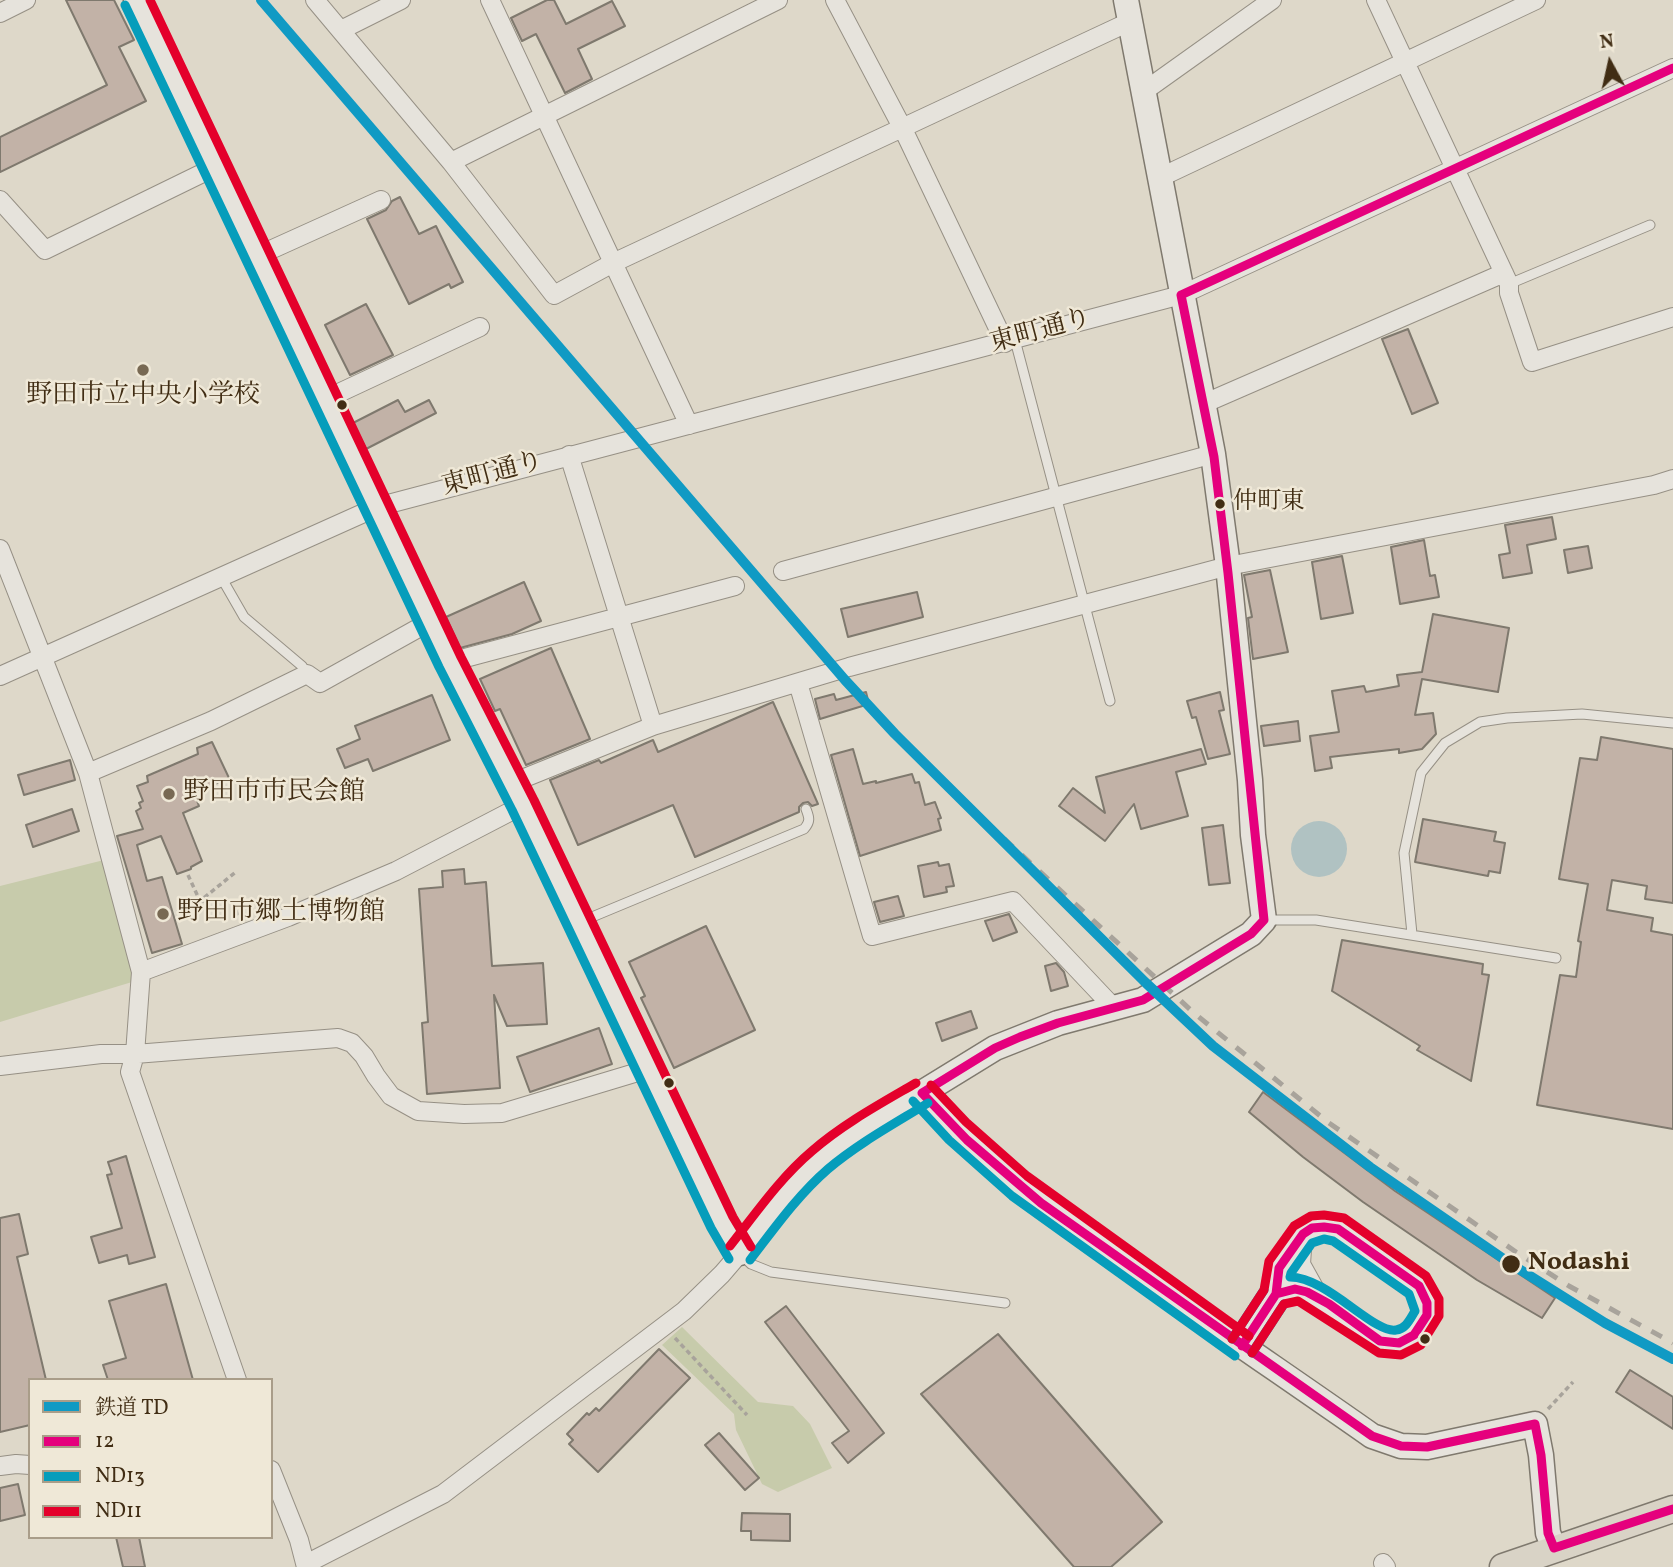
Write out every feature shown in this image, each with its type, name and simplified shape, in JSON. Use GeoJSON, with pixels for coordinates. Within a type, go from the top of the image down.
{"type":"FeatureCollection","features":[{"type":"Feature","properties":{"kind":"main road"},"geometry":{"type":"LineString","coordinates":[[1503,1567],[1673,1509]]}},
{"type":"Feature","properties":{"kind":"street"},"geometry":{"type":"LineString","coordinates":[[0,13],[26,0]]}},
{"type":"Feature","properties":{"kind":"street"},"geometry":{"type":"LineString","coordinates":[[136,0],[450,662],[523,805],[722,1223],[740,1252]]}},
{"type":"Feature","properties":{"kind":"street"},"geometry":{"type":"LineString","coordinates":[[273,1475],[299,1539],[306,1565],[443,1494],[684,1311],[722,1274],[807,1172],[834,1149],[995,1048],[1058,1023],[1143,1000],[1251,934],[1264,920],[1253,835],[1250,780],[1228,566],[1213,454],[1128,11],[903,129],[613,263],[554,295],[451,162],[315,0]]}},
{"type":"Feature","properties":{"kind":"street"},"geometry":{"type":"LineString","coordinates":[[341,30],[401,0]]}},
{"type":"Feature","properties":{"kind":"street"},"geometry":{"type":"LineString","coordinates":[[490,0],[689,425]]}},
{"type":"Feature","properties":{"kind":"street"},"geometry":{"type":"LineString","coordinates":[[451,162],[778,0]]}},
{"type":"Feature","properties":{"kind":"street"},"geometry":{"type":"LineString","coordinates":[[835,0],[1010,342]]}},
{"type":"Feature","properties":{"kind":"street"},"geometry":{"type":"LineString","coordinates":[[1143,92],[1272,0]]}},
{"type":"Feature","properties":{"kind":"street"},"geometry":{"type":"LineString","coordinates":[[1376,0],[1506,279],[1508,293],[1532,362],[1673,317]]}},
{"type":"Feature","properties":{"kind":"street"},"geometry":{"type":"LineString","coordinates":[[1159,178],[1536,0]]}},
{"type":"Feature","properties":{"kind":"street","name":"東町通り"},"geometry":{"type":"LineString","coordinates":[[0,676],[377,506],[1181,295],[1673,68]]}},
{"type":"Feature","properties":{"kind":"street"},"geometry":{"type":"LineString","coordinates":[[0,200],[45,250],[215,167]]}},
{"type":"Feature","properties":{"kind":"street"},"geometry":{"type":"LineString","coordinates":[[257,256],[380,200]]}},
{"type":"Feature","properties":{"kind":"street"},"geometry":{"type":"LineString","coordinates":[[1203,404],[1506,279]]}},
{"type":"Feature","properties":{"kind":"street"},"geometry":{"type":"LineString","coordinates":[[326,399],[480,327]]}},
{"type":"Feature","properties":{"kind":"street"},"geometry":{"type":"LineString","coordinates":[[783,571],[1213,454]]}},
{"type":"Feature","properties":{"kind":"street"},"geometry":{"type":"LineString","coordinates":[[569,456],[653,726]]}},
{"type":"Feature","properties":{"kind":"street"},"geometry":{"type":"LineString","coordinates":[[512,783],[653,726],[849,667],[1228,566],[1654,485],[1673,479]]}},
{"type":"Feature","properties":{"kind":"street"},"geometry":{"type":"LineString","coordinates":[[0,548],[88,774],[141,972],[135,1054],[130,1072],[236,1378]]}},
{"type":"Feature","properties":{"kind":"street"},"geometry":{"type":"LineString","coordinates":[[450,662],[735,586]]}},
{"type":"Feature","properties":{"kind":"street"},"geometry":{"type":"LineString","coordinates":[[88,774],[211,721],[307,674],[320,683],[431,621]]}},
{"type":"Feature","properties":{"kind":"street"},"geometry":{"type":"LineString","coordinates":[[798,683],[872,936],[1013,901],[1114,1008]]}},
{"type":"Feature","properties":{"kind":"street"},"geometry":{"type":"LineString","coordinates":[[141,972],[246,933],[396,871],[523,805]]}},
{"type":"Feature","properties":{"kind":"street"},"geometry":{"type":"LineString","coordinates":[[0,1066],[102,1054],[135,1054],[338,1038],[352,1043],[365,1056],[391,1096],[418,1111],[464,1114],[502,1113],[648,1069]]}},
{"type":"Feature","properties":{"kind":"street"},"geometry":{"type":"LineString","coordinates":[[922,1093],[957,1131],[1019,1186],[1372,1436],[1401,1446],[1427,1447],[1535,1424],[1543,1468],[1548,1533],[1554,1548]]}},
{"type":"Feature","properties":{"kind":"street"},"geometry":{"type":"LineString","coordinates":[[1242,1346],[1276,1294],[1279,1268],[1303,1234],[1312,1228],[1338,1229],[1419,1286],[1427,1303],[1427,1315],[1414,1335],[1399,1343],[1389,1343],[1380,1341],[1301,1289],[1276,1294]]}},
{"type":"Feature","properties":{"kind":"street"},"geometry":{"type":"LineString","coordinates":[[1303,1234],[1301,1264],[1321,1300]]}},
{"type":"Feature","properties":{"kind":"street"},"geometry":{"type":"LineString","coordinates":[[0,1466],[28,1465]]}},
{"type":"Feature","properties":{"kind":"lane"},"geometry":{"type":"LineString","coordinates":[[1506,279],[1650,225]]}},
{"type":"Feature","properties":{"kind":"lane"},"geometry":{"type":"LineString","coordinates":[[1010,342],[1056,495],[1110,701]]}},
{"type":"Feature","properties":{"kind":"lane"},"geometry":{"type":"LineString","coordinates":[[221,577],[244,617],[302,666],[307,674]]}},
{"type":"Feature","properties":{"kind":"lane"},"geometry":{"type":"LineString","coordinates":[[1412,934],[1404,853],[1421,772],[1445,743],[1480,722],[1507,718],[1582,714],[1673,723]]}},
{"type":"Feature","properties":{"kind":"lane"},"geometry":{"type":"LineString","coordinates":[[579,922],[804,828],[809,824],[810,818],[806,809]]}},
{"type":"Feature","properties":{"kind":"lane"},"geometry":{"type":"LineString","coordinates":[[1264,920],[1316,920],[1556,958]]}},
{"type":"Feature","properties":{"kind":"lane"},"geometry":{"type":"LineString","coordinates":[[740,1252],[751,1264],[771,1272],[1004,1303]]}},
{"type":"Feature","properties":{"kind":"path"},"geometry":{"type":"LineString","coordinates":[[177,912],[200,901],[237,870]]}},
{"type":"Feature","properties":{"kind":"path"},"geometry":{"type":"LineString","coordinates":[[188,875],[200,901]]}},
{"type":"Feature","properties":{"kind":"path"},"geometry":{"type":"LineString","coordinates":[[200,901],[232,901],[246,933]]}},
{"type":"Feature","properties":{"kind":"path"},"geometry":{"type":"LineString","coordinates":[[664,1326],[747,1415]]}},
{"type":"Feature","properties":{"kind":"path"},"geometry":{"type":"LineString","coordinates":[[1535,1424],[1573,1382]]}},
{"type":"Feature","properties":{"kind":"green space"},"geometry":{"type":"Polygon","coordinates":[[[104,860],[133,971],[132,982],[0,1022],[0,886],[104,860]]]}},
{"type":"Feature","properties":{"kind":"green space"},"geometry":{"type":"Polygon","coordinates":[[[682,1327],[758,1402],[793,1406],[810,1424],[832,1468],[778,1492],[762,1484],[736,1430],[734,1414],[662,1345],[682,1327]]]}},
{"type":"Feature","properties":{"kind":"shaded area"},"geometry":{"type":"Polygon","coordinates":[[[1319,821],[1330,823],[1339,829],[1345,838],[1345,860],[1339,869],[1330,875],[1319,877],[1308,875],[1299,869],[1293,860],[1291,849],[1293,838],[1299,829],[1308,823],[1319,821]]]}},
{"type":"Feature","properties":{"kind":"building"},"geometry":{"type":"Polygon","coordinates":[[[66,0],[114,0],[134,40],[119,47],[146,101],[0,172],[0,137],[107,85],[66,0]]]}},
{"type":"Feature","properties":{"kind":"building"},"geometry":{"type":"Polygon","coordinates":[[[547,0],[554,0],[566,24],[612,1],[625,26],[578,49],[592,79],[565,93],[536,34],[522,41],[511,18],[547,0]]]}},
{"type":"Feature","properties":{"kind":"building"},"geometry":{"type":"Polygon","coordinates":[[[400,197],[419,234],[436,226],[463,282],[451,288],[449,284],[409,304],[367,219],[386,210],[392,201],[400,197]]]}},
{"type":"Feature","properties":{"kind":"building"},"geometry":{"type":"Polygon","coordinates":[[[366,304],[393,355],[350,375],[325,325],[366,304]]]}},
{"type":"Feature","properties":{"kind":"building"},"geometry":{"type":"Polygon","coordinates":[[[1408,329],[1438,403],[1412,414],[1382,339],[1408,329]]]}},
{"type":"Feature","properties":{"kind":"building"},"geometry":{"type":"Polygon","coordinates":[[[398,400],[405,412],[429,400],[436,413],[366,449],[353,423],[398,400]]]}},
{"type":"Feature","properties":{"kind":"building"},"geometry":{"type":"Polygon","coordinates":[[[1552,517],[1556,539],[1527,545],[1532,573],[1503,578],[1499,555],[1510,553],[1505,525],[1552,517]]]}},
{"type":"Feature","properties":{"kind":"building"},"geometry":{"type":"Polygon","coordinates":[[[1424,540],[1430,576],[1435,575],[1439,597],[1400,604],[1391,547],[1424,540]]]}},
{"type":"Feature","properties":{"kind":"building"},"geometry":{"type":"Polygon","coordinates":[[[1588,546],[1592,568],[1568,573],[1564,550],[1588,546]]]}},
{"type":"Feature","properties":{"kind":"building"},"geometry":{"type":"Polygon","coordinates":[[[1342,556],[1353,613],[1321,619],[1312,562],[1342,556]]]}},
{"type":"Feature","properties":{"kind":"building"},"geometry":{"type":"Polygon","coordinates":[[[1270,570],[1288,652],[1253,659],[1248,618],[1252,617],[1244,575],[1270,570]]]}},
{"type":"Feature","properties":{"kind":"building"},"geometry":{"type":"Polygon","coordinates":[[[524,582],[541,621],[512,634],[460,648],[446,617],[524,582]]]}},
{"type":"Feature","properties":{"kind":"building"},"geometry":{"type":"Polygon","coordinates":[[[917,592],[923,617],[848,637],[841,609],[917,592]]]}},
{"type":"Feature","properties":{"kind":"building"},"geometry":{"type":"Polygon","coordinates":[[[1433,614],[1509,628],[1498,692],[1422,679],[1415,715],[1433,713],[1436,734],[1422,749],[1330,757],[1332,768],[1315,771],[1310,736],[1339,732],[1332,691],[1364,686],[1366,692],[1399,686],[1397,675],[1422,672],[1433,614]]]}},
{"type":"Feature","properties":{"kind":"building"},"geometry":{"type":"Polygon","coordinates":[[[551,648],[590,739],[526,765],[500,709],[495,711],[480,679],[551,648]]]}},
{"type":"Feature","properties":{"kind":"building"},"geometry":{"type":"Polygon","coordinates":[[[866,692],[869,704],[820,719],[815,699],[834,694],[836,700],[866,692]]]}},
{"type":"Feature","properties":{"kind":"building"},"geometry":{"type":"Polygon","coordinates":[[[1220,692],[1224,710],[1219,711],[1230,754],[1208,759],[1196,717],[1192,718],[1187,701],[1220,692]]]}},
{"type":"Feature","properties":{"kind":"building"},"geometry":{"type":"Polygon","coordinates":[[[432,695],[450,740],[373,771],[368,759],[345,768],[337,749],[360,739],[355,726],[432,695]]]}},
{"type":"Feature","properties":{"kind":"building"},"geometry":{"type":"Polygon","coordinates":[[[773,702],[818,804],[812,806],[808,802],[803,803],[799,812],[695,857],[673,805],[578,845],[550,780],[599,760],[601,763],[653,740],[658,752],[773,702]]]}},
{"type":"Feature","properties":{"kind":"building"},"geometry":{"type":"Polygon","coordinates":[[[1298,721],[1300,741],[1264,746],[1261,726],[1298,721]]]}},
{"type":"Feature","properties":{"kind":"building"},"geometry":{"type":"Polygon","coordinates":[[[1601,737],[1673,749],[1673,903],[1645,899],[1647,886],[1612,880],[1607,910],[1653,918],[1651,931],[1673,935],[1673,1129],[1537,1105],[1560,975],[1576,977],[1581,942],[1578,941],[1588,884],[1559,879],[1580,758],[1597,760],[1601,737]]]}},
{"type":"Feature","properties":{"kind":"building"},"geometry":{"type":"Polygon","coordinates":[[[212,742],[229,778],[194,793],[199,806],[183,813],[202,861],[177,874],[161,836],[137,845],[147,881],[162,877],[182,944],[152,953],[117,836],[143,829],[136,811],[141,808],[139,803],[143,801],[137,786],[148,782],[147,776],[198,754],[197,748],[212,742]]]}},
{"type":"Feature","properties":{"kind":"building"},"geometry":{"type":"Polygon","coordinates":[[[853,749],[863,784],[912,774],[915,783],[919,782],[925,805],[935,802],[941,818],[938,819],[941,830],[860,856],[831,755],[853,749]]]}},
{"type":"Feature","properties":{"kind":"building"},"geometry":{"type":"Polygon","coordinates":[[[1201,749],[1206,764],[1176,772],[1188,816],[1141,829],[1134,804],[1105,841],[1059,806],[1073,788],[1105,813],[1096,777],[1201,749]]]}},
{"type":"Feature","properties":{"kind":"building"},"geometry":{"type":"Polygon","coordinates":[[[70,760],[75,780],[24,795],[18,775],[70,760]]]}},
{"type":"Feature","properties":{"kind":"building"},"geometry":{"type":"Polygon","coordinates":[[[72,809],[79,831],[33,847],[26,825],[72,809]]]}},
{"type":"Feature","properties":{"kind":"building"},"geometry":{"type":"Polygon","coordinates":[[[1423,819],[1496,832],[1494,841],[1505,843],[1500,873],[1489,871],[1488,876],[1415,862],[1423,819]]]}},
{"type":"Feature","properties":{"kind":"building"},"geometry":{"type":"Polygon","coordinates":[[[1223,825],[1230,883],[1209,885],[1202,828],[1223,825]]]}},
{"type":"Feature","properties":{"kind":"building"},"geometry":{"type":"Polygon","coordinates":[[[938,862],[939,866],[949,864],[954,886],[946,887],[947,892],[924,897],[918,866],[938,862]]]}},
{"type":"Feature","properties":{"kind":"building"},"geometry":{"type":"Polygon","coordinates":[[[464,869],[465,884],[486,882],[492,966],[543,963],[547,1024],[507,1026],[494,995],[500,1088],[427,1094],[422,1023],[428,1022],[419,889],[443,887],[442,871],[464,869]]]}},
{"type":"Feature","properties":{"kind":"building"},"geometry":{"type":"Polygon","coordinates":[[[898,896],[904,916],[880,922],[874,902],[898,896]]]}},
{"type":"Feature","properties":{"kind":"building"},"geometry":{"type":"Polygon","coordinates":[[[1009,914],[1017,932],[993,941],[985,921],[1009,914]]]}},
{"type":"Feature","properties":{"kind":"building"},"geometry":{"type":"Polygon","coordinates":[[[706,926],[755,1030],[674,1068],[641,998],[645,996],[629,962],[706,926]]]}},
{"type":"Feature","properties":{"kind":"building"},"geometry":{"type":"Polygon","coordinates":[[[1342,940],[1483,964],[1482,974],[1489,975],[1471,1081],[1417,1050],[1420,1046],[1332,991],[1342,940]]]}},
{"type":"Feature","properties":{"kind":"building"},"geometry":{"type":"Polygon","coordinates":[[[1056,963],[1064,972],[1068,986],[1051,991],[1045,966],[1056,963]]]}},
{"type":"Feature","properties":{"kind":"building"},"geometry":{"type":"Polygon","coordinates":[[[971,1011],[977,1028],[942,1041],[936,1023],[971,1011]]]}},
{"type":"Feature","properties":{"kind":"building"},"geometry":{"type":"Polygon","coordinates":[[[599,1028],[612,1064],[530,1092],[517,1057],[599,1028]]]}},
{"type":"Feature","properties":{"kind":"building"},"geometry":{"type":"Polygon","coordinates":[[[1263,1092],[1395,1191],[1555,1298],[1542,1318],[1477,1280],[1363,1202],[1303,1157],[1249,1112],[1263,1092]]]}},
{"type":"Feature","properties":{"kind":"building"},"geometry":{"type":"Polygon","coordinates":[[[126,1156],[155,1257],[129,1264],[127,1255],[99,1263],[91,1237],[122,1228],[107,1175],[112,1174],[108,1162],[126,1156]]]}},
{"type":"Feature","properties":{"kind":"building"},"geometry":{"type":"Polygon","coordinates":[[[19,1214],[28,1254],[17,1257],[46,1378],[28,1378],[28,1425],[0,1432],[0,1218],[19,1214]]]}},
{"type":"Feature","properties":{"kind":"building"},"geometry":{"type":"Polygon","coordinates":[[[166,1284],[192,1378],[107,1378],[103,1365],[126,1358],[109,1301],[166,1284]]]}},
{"type":"Feature","properties":{"kind":"building"},"geometry":{"type":"Polygon","coordinates":[[[786,1306],[884,1433],[848,1463],[832,1443],[849,1431],[765,1322],[786,1306]]]}},
{"type":"Feature","properties":{"kind":"building"},"geometry":{"type":"Polygon","coordinates":[[[998,1334],[1162,1522],[1111,1567],[1074,1567],[921,1394],[998,1334]]]}},
{"type":"Feature","properties":{"kind":"building"},"geometry":{"type":"Polygon","coordinates":[[[659,1349],[690,1378],[598,1472],[569,1444],[573,1440],[567,1434],[587,1413],[589,1415],[596,1408],[599,1411],[659,1349]]]}},
{"type":"Feature","properties":{"kind":"building"},"geometry":{"type":"Polygon","coordinates":[[[1630,1370],[1673,1397],[1673,1429],[1616,1392],[1630,1370]]]}},
{"type":"Feature","properties":{"kind":"building"},"geometry":{"type":"Polygon","coordinates":[[[719,1433],[759,1478],[745,1490],[705,1445],[719,1433]]]}},
{"type":"Feature","properties":{"kind":"building"},"geometry":{"type":"Polygon","coordinates":[[[18,1484],[25,1515],[0,1521],[0,1488],[18,1484]]]}},
{"type":"Feature","properties":{"kind":"building"},"geometry":{"type":"Polygon","coordinates":[[[742,1513],[790,1514],[790,1541],[751,1540],[751,1531],[741,1531],[742,1513]]]}},
{"type":"Feature","properties":{"kind":"building"},"geometry":{"type":"Polygon","coordinates":[[[116,1539],[139,1539],[145,1567],[123,1567],[116,1539]]]}},
{"type":"Feature","properties":{"kind":"railway"},"geometry":{"type":"LineString","coordinates":[[951,790],[1194,1013],[1329,1123],[1569,1286],[1673,1343]]}},
{"type":"Feature","properties":{"kind":"rail line","name":"TD"},"geometry":{"type":"LineString","coordinates":[[261,0],[845,680],[895,734],[1146,983],[1213,1046],[1370,1167],[1511,1264],[1605,1323],[1673,1359]]}},
{"type":"Feature","properties":{"kind":"transit line","name":"ND11"},"geometry":{"type":"LineString","coordinates":[[150,0],[461,657],[534,800],[733,1217],[751,1247]]}},
{"type":"Feature","properties":{"kind":"transit line","name":"ND13"},"geometry":{"type":"LineString","coordinates":[[125,5],[439,667],[512,810],[711,1228],[729,1259]]}},
{"type":"Feature","properties":{"kind":"transit line","name":"12"},"geometry":{"type":"LineString","coordinates":[[1181,295],[1673,68]]}},
{"type":"Feature","properties":{"kind":"transit line","name":"12"},"geometry":{"type":"LineString","coordinates":[[1181,295],[1214,457],[1264,920]]}},
{"type":"Feature","properties":{"kind":"transit line","name":"12"},"geometry":{"type":"LineString","coordinates":[[922,1093],[995,1048],[1020,1037],[1058,1023],[1143,1000],[1251,934],[1264,920]]}},
{"type":"Feature","properties":{"kind":"transit line","name":"ND11"},"geometry":{"type":"LineString","coordinates":[[730,1246],[800,1161],[849,1123],[916,1083]]}},
{"type":"Feature","properties":{"kind":"transit line","name":"ND11"},"geometry":{"type":"LineString","coordinates":[[931,1085],[966,1122],[1027,1176],[1249,1336]]}},
{"type":"Feature","properties":{"kind":"transit line","name":"12"},"geometry":{"type":"LineString","coordinates":[[922,1093],[967,1140],[1041,1203],[1372,1436],[1401,1446],[1427,1447],[1535,1424]]}},
{"type":"Feature","properties":{"kind":"transit line","name":"ND13"},"geometry":{"type":"LineString","coordinates":[[913,1101],[949,1140],[1012,1196],[1235,1356]]}},
{"type":"Feature","properties":{"kind":"transit line","name":"ND13"},"geometry":{"type":"LineString","coordinates":[[750,1260],[796,1201],[828,1169],[864,1142],[928,1103]]}},
{"type":"Feature","properties":{"kind":"transit line","name":"ND11"},"geometry":{"type":"LineString","coordinates":[[1232,1339],[1264,1290],[1269,1261],[1294,1226],[1311,1216],[1344,1218],[1426,1276],[1439,1299],[1439,1316],[1421,1345],[1401,1355],[1379,1353],[1298,1301],[1284,1304],[1252,1353]]}},
{"type":"Feature","properties":{"kind":"transit line","name":"12"},"geometry":{"type":"LineString","coordinates":[[1324,1227],[1338,1229],[1419,1286],[1427,1303],[1427,1315],[1414,1335],[1399,1343],[1380,1341],[1329,1304],[1307,1292],[1295,1289],[1276,1294],[1279,1268],[1303,1234],[1312,1228],[1324,1227]]}},
{"type":"Feature","properties":{"kind":"transit line","name":"ND13"},"geometry":{"type":"LineString","coordinates":[[1324,1239],[1333,1241],[1409,1294],[1415,1311],[1405,1326],[1396,1330],[1387,1329],[1319,1286],[1304,1279],[1290,1277],[1312,1243],[1324,1239]]}},
{"type":"Feature","properties":{"kind":"transit line","name":"ND13"},"geometry":{"type":"LineString","coordinates":[[1232,1339],[1264,1290]]}},
{"type":"Feature","properties":{"kind":"transit line","name":"12"},"geometry":{"type":"LineString","coordinates":[[1242,1346],[1276,1294]]}},
{"type":"Feature","properties":{"kind":"transit line","name":"ND13"},"geometry":{"type":"LineString","coordinates":[[1252,1353],[1284,1304]]}},
{"type":"Feature","properties":{"kind":"transit line","name":"12"},"geometry":{"type":"LineString","coordinates":[[1535,1424],[1541,1455],[1548,1533],[1554,1548]]}},
{"type":"Feature","properties":{"kind":"transit line","name":"12"},"geometry":{"type":"LineString","coordinates":[[1554,1548],[1673,1509]]}},
{"type":"Feature","properties":{"kind":"place","name":"野田市立中央小学校"},"geometry":{"type":"Point","coordinates":[143,370]}},
{"type":"Feature","properties":{"kind":"place","name":"仲町東"},"geometry":{"type":"Point","coordinates":[1220,504]}},
{"type":"Feature","properties":{"kind":"place","name":"野田市市民会館"},"geometry":{"type":"Point","coordinates":[169,794]}},
{"type":"Feature","properties":{"kind":"place","name":"野田市郷土博物館"},"geometry":{"type":"Point","coordinates":[163,914]}},
{"type":"Feature","properties":{"kind":"place","name":"Nodashi"},"geometry":{"type":"Point","coordinates":[1511,1264]}}]}
